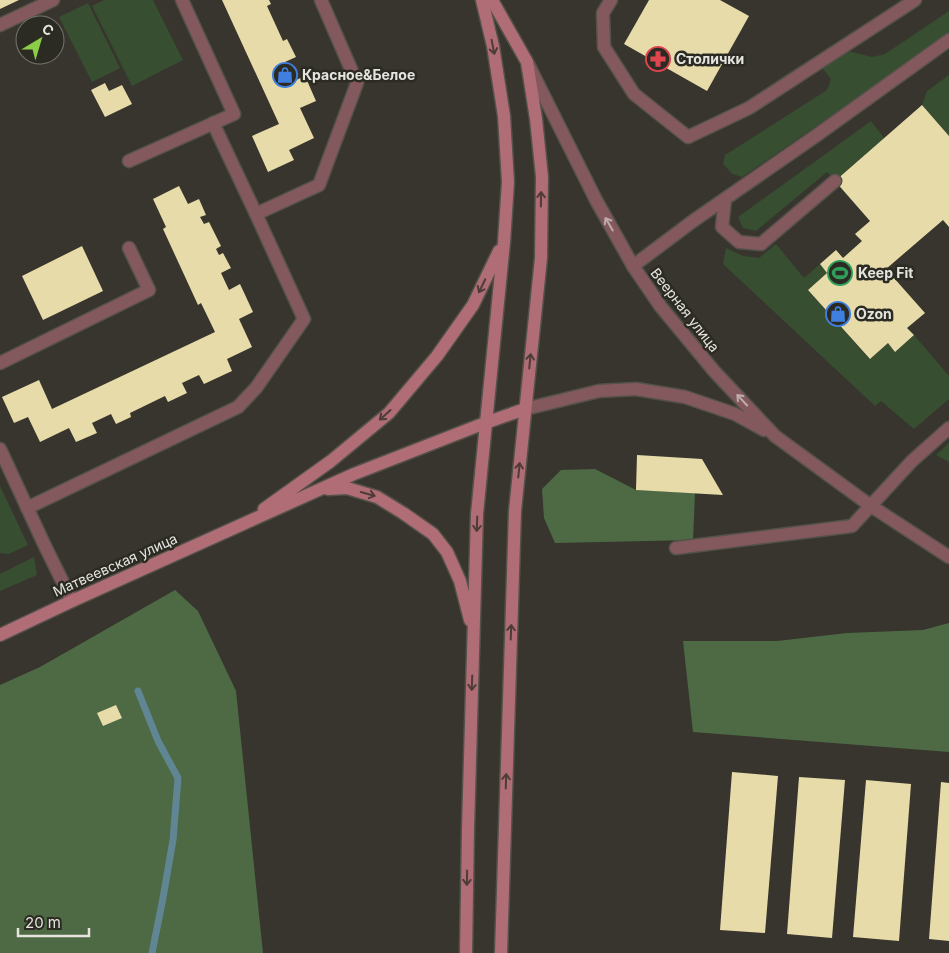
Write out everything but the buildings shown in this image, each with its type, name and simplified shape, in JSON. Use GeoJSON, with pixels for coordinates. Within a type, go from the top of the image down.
{"type":"FeatureCollection","features":[{"type":"Feature","properties":{"kind":"street"},"geometry":{"type":"LineString","coordinates":[[0,26],[53,0]]}},
{"type":"Feature","properties":{"kind":"street"},"geometry":{"type":"LineString","coordinates":[[129,161],[234,114],[182,0]]}},
{"type":"Feature","properties":{"kind":"street"},"geometry":{"type":"LineString","coordinates":[[256,214],[319,184],[357,83],[321,0]]}},
{"type":"Feature","properties":{"kind":"street"},"geometry":{"type":"LineString","coordinates":[[466,953],[477,514],[504,242],[508,182],[504,116],[493,46],[482,0]]}},
{"type":"Feature","properties":{"kind":"street","name":"Веерная улица"},"geometry":{"type":"LineString","coordinates":[[492,0],[527,62],[596,200],[633,266],[661,307],[714,370],[775,436],[871,506],[949,557]]}},
{"type":"Feature","properties":{"kind":"street"},"geometry":{"type":"LineString","coordinates":[[611,0],[603,13],[604,47],[634,94],[688,137],[749,108],[915,0]]}},
{"type":"Feature","properties":{"kind":"street"},"geometry":{"type":"LineString","coordinates":[[633,266],[693,220],[817,135],[949,40]]}},
{"type":"Feature","properties":{"kind":"street"},"geometry":{"type":"LineString","coordinates":[[501,953],[514,512],[541,258],[542,177],[536,119],[527,62]]}},
{"type":"Feature","properties":{"kind":"street"},"geometry":{"type":"LineString","coordinates":[[27,508],[238,407],[256,388],[304,319],[212,123]]}},
{"type":"Feature","properties":{"kind":"street"},"geometry":{"type":"LineString","coordinates":[[725,199],[722,227],[739,242],[761,244],[835,181]]}},
{"type":"Feature","properties":{"kind":"street"},"geometry":{"type":"LineString","coordinates":[[243,524],[331,461],[389,413],[438,356],[473,305],[504,242]]}},
{"type":"Feature","properties":{"kind":"street"},"geometry":{"type":"LineString","coordinates":[[0,363],[149,290],[129,248]]}},
{"type":"Feature","properties":{"kind":"street"},"geometry":{"type":"LineString","coordinates":[[243,524],[354,474],[485,423],[525,409],[599,391],[636,389],[685,397],[735,414],[775,436]]}},
{"type":"Feature","properties":{"kind":"street"},"geometry":{"type":"LineString","coordinates":[[676,548],[852,526],[912,461],[949,428]]}},
{"type":"Feature","properties":{"kind":"street"},"geometry":{"type":"LineString","coordinates":[[1,455],[72,601]]}},
{"type":"Feature","properties":{"kind":"street"},"geometry":{"type":"LineString","coordinates":[[320,490],[347,488],[377,497],[403,512],[433,534],[447,552],[460,581],[474,635]]}},
{"type":"Feature","properties":{"kind":"street","name":"Матвеевская улица"},"geometry":{"type":"LineString","coordinates":[[0,635],[243,524]]}},
{"type":"Feature","properties":{"kind":"green space"},"geometry":{"type":"Polygon","coordinates":[[[104,0],[153,0],[183,60],[132,86],[92,6],[104,0]]]}},
{"type":"Feature","properties":{"kind":"green space"},"geometry":{"type":"Polygon","coordinates":[[[88,3],[120,68],[92,82],[65,29],[65,15],[63,15],[88,3]]]}},
{"type":"Feature","properties":{"kind":"green space"},"geometry":{"type":"Polygon","coordinates":[[[949,11],[949,35],[742,177],[732,174],[723,164],[725,155],[827,90],[831,79],[822,68],[848,51],[872,57],[885,54],[949,11]]]}},
{"type":"Feature","properties":{"kind":"green space"},"geometry":{"type":"Polygon","coordinates":[[[949,75],[949,136],[922,105],[927,91],[949,75]]]}},
{"type":"Feature","properties":{"kind":"green space"},"geometry":{"type":"Polygon","coordinates":[[[871,121],[884,138],[835,181],[827,172],[756,231],[743,228],[738,217],[871,121]]]}},
{"type":"Feature","properties":{"kind":"green space"},"geometry":{"type":"Polygon","coordinates":[[[776,244],[804,278],[820,264],[827,273],[808,290],[869,359],[888,343],[895,351],[914,335],[949,376],[949,399],[914,429],[881,401],[875,406],[723,264],[726,248],[743,256],[759,258],[776,244]]]}},
{"type":"Feature","properties":{"kind":"green space"},"geometry":{"type":"Polygon","coordinates":[[[949,443],[949,462],[936,455],[949,443]]]}},
{"type":"Feature","properties":{"kind":"green space"},"geometry":{"type":"Polygon","coordinates":[[[595,469],[636,490],[695,493],[693,540],[555,543],[544,518],[542,489],[561,470],[595,469]]]}},
{"type":"Feature","properties":{"kind":"green space"},"geometry":{"type":"Polygon","coordinates":[[[0,486],[28,545],[9,554],[0,553],[0,486]]]}},
{"type":"Feature","properties":{"kind":"green space"},"geometry":{"type":"Polygon","coordinates":[[[34,557],[37,575],[0,591],[0,574],[34,557]]]}},
{"type":"Feature","properties":{"kind":"green space"},"geometry":{"type":"Polygon","coordinates":[[[175,590],[198,611],[236,691],[263,953],[0,953],[0,685],[40,667],[175,590]]]}},
{"type":"Feature","properties":{"kind":"green space"},"geometry":{"type":"Polygon","coordinates":[[[949,623],[949,752],[693,732],[683,641],[777,641],[847,633],[923,630],[949,623]]]}},
{"type":"Feature","properties":{"kind":"waterway"},"geometry":{"type":"LineString","coordinates":[[138,691],[158,741],[178,778],[173,840],[152,953]]}},
{"type":"Feature","properties":{"kind":"place","name":"Столички"},"geometry":{"type":"Point","coordinates":[658,59]}},
{"type":"Feature","properties":{"kind":"place","name":"Красное&Белое"},"geometry":{"type":"Point","coordinates":[285,75]}},
{"type":"Feature","properties":{"kind":"place","name":"Keep Fit"},"geometry":{"type":"Point","coordinates":[840,273]}},
{"type":"Feature","properties":{"kind":"place","name":"Ozon"},"geometry":{"type":"Point","coordinates":[838,314]}}]}
